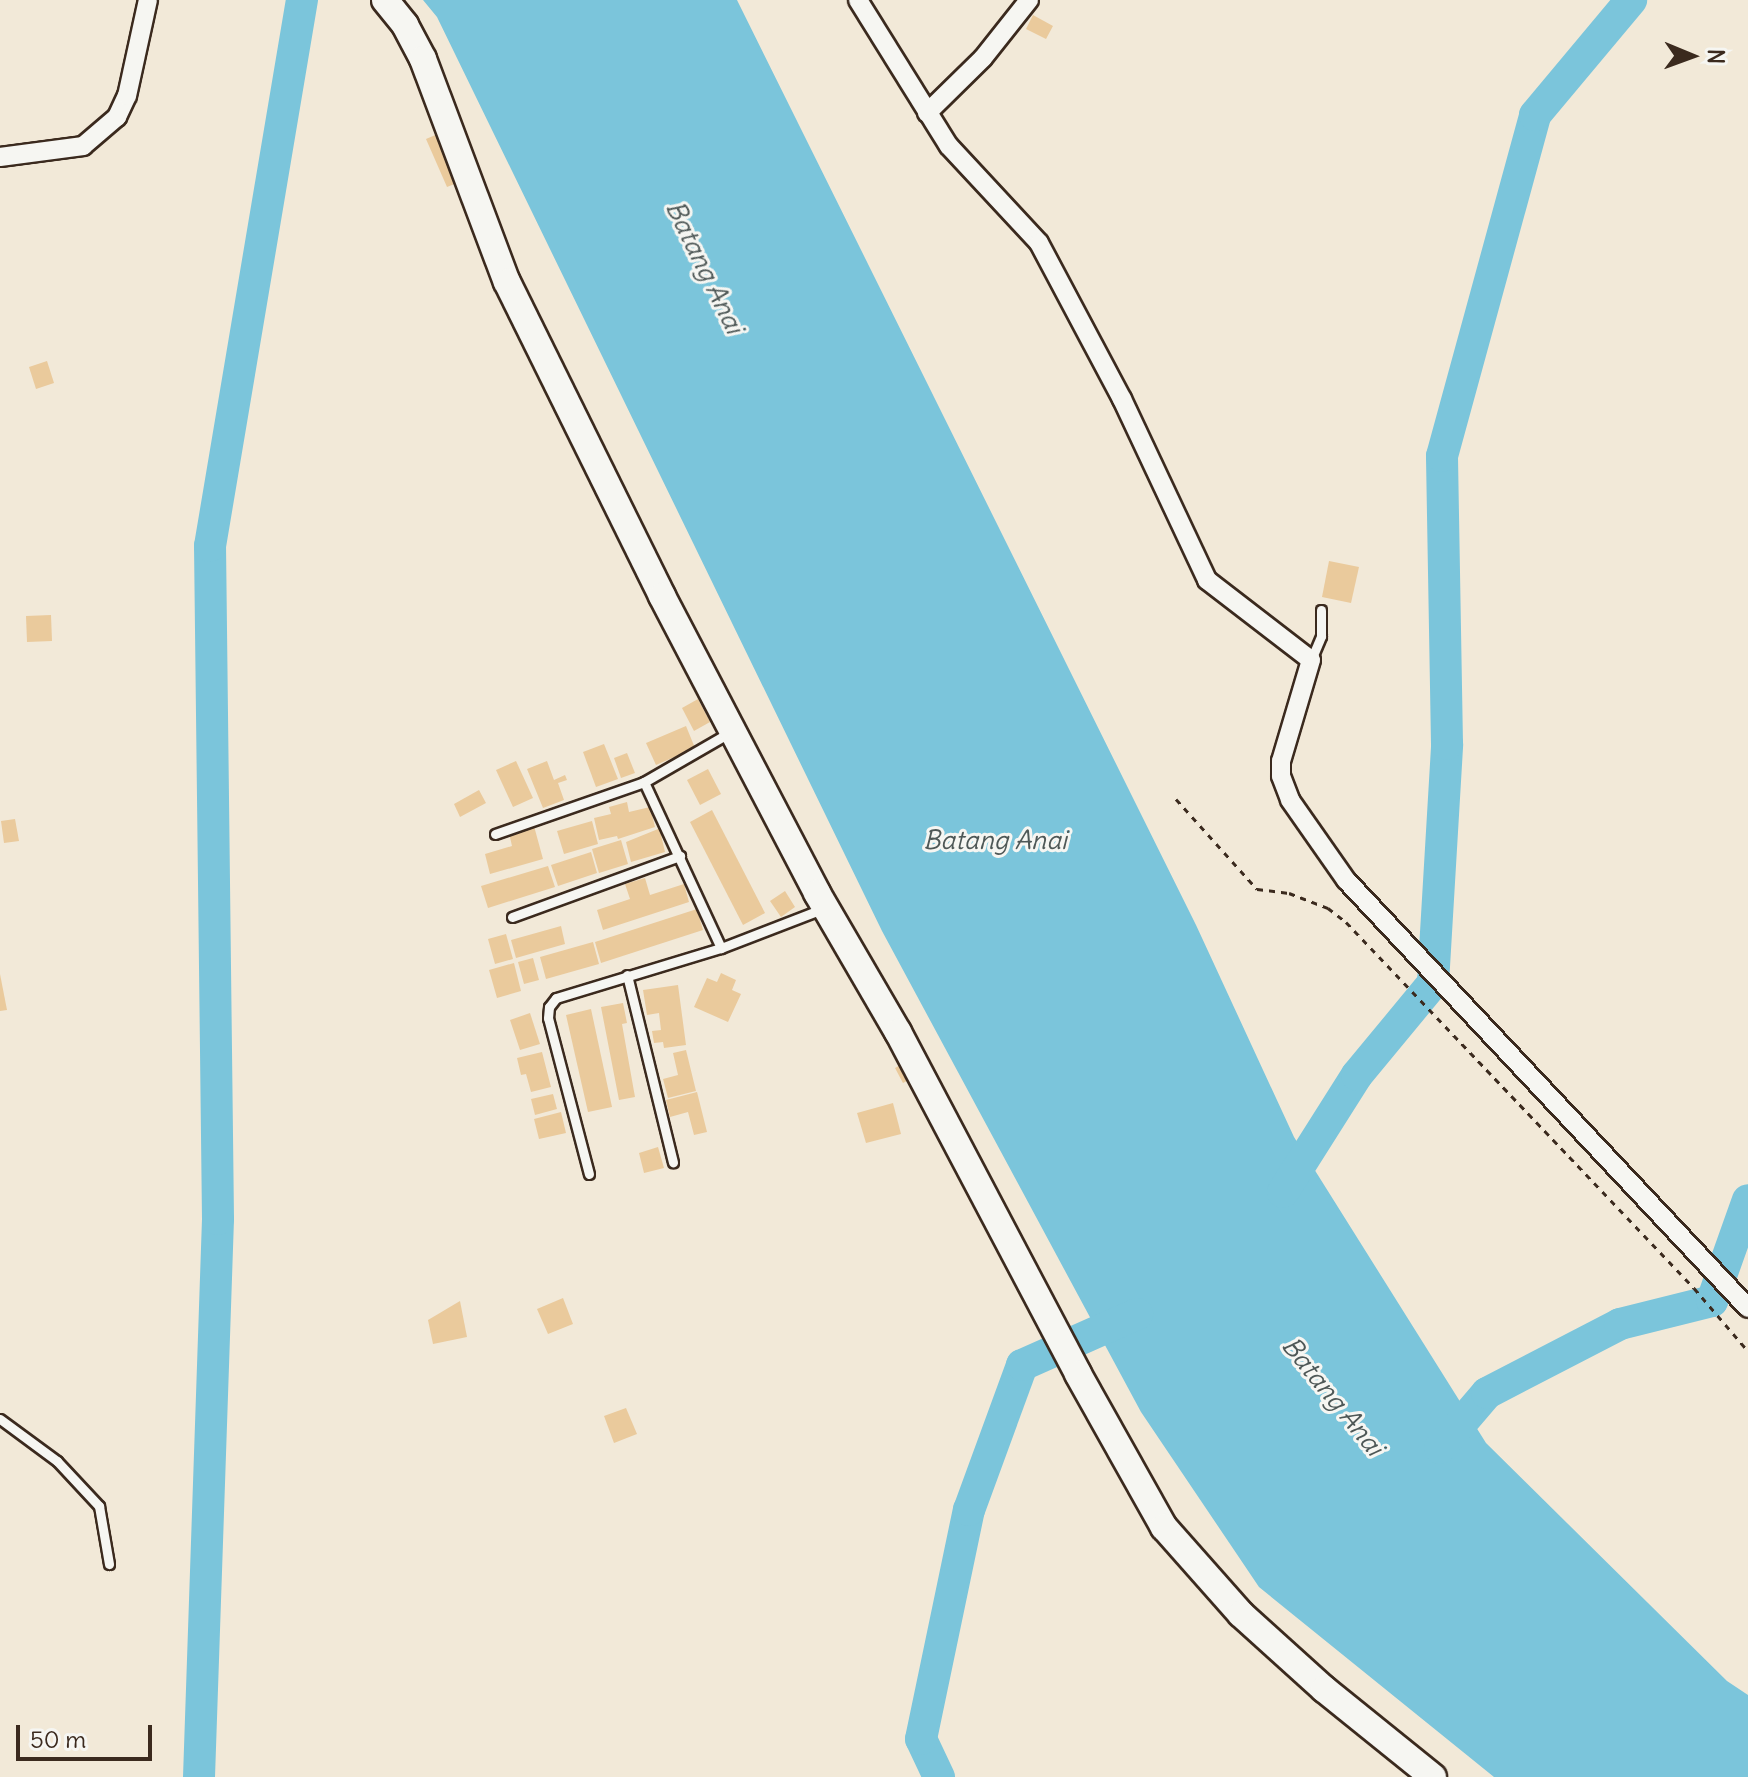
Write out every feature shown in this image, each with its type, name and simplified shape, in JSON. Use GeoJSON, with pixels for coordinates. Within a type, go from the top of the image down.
{"type":"FeatureCollection","features":[{"type":"Feature","properties":{"kind":"street"},"geometry":{"type":"LineString","coordinates":[[0,157],[83,146],[117,117],[127,96],[148,0]]}},
{"type":"Feature","properties":{"kind":"street"},"geometry":{"type":"LineString","coordinates":[[385,0],[405,25],[436,87],[507,282],[732,731],[825,908],[898,1032],[1078,1374],[1164,1527],[1199,1571],[1241,1614],[1324,1689],[1433,1777]]}},
{"type":"Feature","properties":{"kind":"street"},"geometry":{"type":"LineString","coordinates":[[858,0],[949,146],[1039,243],[1122,399],[1207,580],[1311,660],[1284,747],[1281,776],[1285,789],[1346,880],[1748,1308]]}},
{"type":"Feature","properties":{"kind":"street"},"geometry":{"type":"LineString","coordinates":[[927,113],[983,58],[1029,0]]}},
{"type":"Feature","properties":{"kind":"lane"},"geometry":{"type":"LineString","coordinates":[[1311,660],[1321,636],[1321,610]]}},
{"type":"Feature","properties":{"kind":"lane"},"geometry":{"type":"LineString","coordinates":[[495,834],[644,782],[732,731]]}},
{"type":"Feature","properties":{"kind":"lane"},"geometry":{"type":"LineString","coordinates":[[644,782],[721,948]]}},
{"type":"Feature","properties":{"kind":"lane"},"geometry":{"type":"LineString","coordinates":[[512,917],[680,856]]}},
{"type":"Feature","properties":{"kind":"lane"},"geometry":{"type":"LineString","coordinates":[[589,1174],[567,1100],[548,1018],[549,1007],[556,998],[721,948],[825,908]]}},
{"type":"Feature","properties":{"kind":"lane"},"geometry":{"type":"LineString","coordinates":[[627,975],[673,1162]]}},
{"type":"Feature","properties":{"kind":"lane"},"geometry":{"type":"LineString","coordinates":[[0,1419],[57,1461],[99,1506],[109,1564]]}},
{"type":"Feature","properties":{"kind":"path"},"geometry":{"type":"LineString","coordinates":[[1176,799],[1257,889],[1289,893],[1328,908],[1377,954],[1694,1288],[1748,1351]]}},
{"type":"Feature","properties":{"kind":"water","name":"Batang Anai"},"geometry":{"type":"Polygon","coordinates":[[[423,0],[737,0],[1196,925],[1294,1137],[1486,1443],[1727,1681],[1748,1695],[1748,1777],[1494,1777],[1259,1587],[1141,1412],[882,931],[437,17],[423,0]]]}},
{"type":"Feature","properties":{"kind":"building"},"geometry":{"type":"Polygon","coordinates":[[[1033,15],[1053,26],[1046,39],[1026,29],[1033,15]]]}},
{"type":"Feature","properties":{"kind":"building"},"geometry":{"type":"Polygon","coordinates":[[[440,133],[462,181],[447,187],[426,139],[440,133]]]}},
{"type":"Feature","properties":{"kind":"building"},"geometry":{"type":"Polygon","coordinates":[[[47,361],[54,383],[36,389],[29,367],[47,361]]]}},
{"type":"Feature","properties":{"kind":"building"},"geometry":{"type":"Polygon","coordinates":[[[1329,561],[1359,567],[1351,603],[1322,597],[1329,561]]]}},
{"type":"Feature","properties":{"kind":"building"},"geometry":{"type":"Polygon","coordinates":[[[51,615],[52,641],[27,642],[26,616],[51,615]]]}},
{"type":"Feature","properties":{"kind":"building"},"geometry":{"type":"Polygon","coordinates":[[[698,699],[710,722],[694,731],[682,708],[698,699]]]}},
{"type":"Feature","properties":{"kind":"building"},"geometry":{"type":"Polygon","coordinates":[[[686,726],[695,748],[656,765],[646,743],[686,726]]]}},
{"type":"Feature","properties":{"kind":"building"},"geometry":{"type":"Polygon","coordinates":[[[604,744],[618,779],[596,787],[583,752],[604,744]]]}},
{"type":"Feature","properties":{"kind":"building"},"geometry":{"type":"Polygon","coordinates":[[[627,753],[635,773],[621,778],[614,758],[627,753]]]}},
{"type":"Feature","properties":{"kind":"building"},"geometry":{"type":"Polygon","coordinates":[[[516,761],[533,798],[513,807],[496,770],[516,761]]]}},
{"type":"Feature","properties":{"kind":"building"},"geometry":{"type":"Polygon","coordinates":[[[547,761],[554,780],[565,775],[567,780],[558,783],[564,800],[543,808],[527,769],[547,761]]]}},
{"type":"Feature","properties":{"kind":"building"},"geometry":{"type":"Polygon","coordinates":[[[708,769],[721,794],[700,805],[687,780],[708,769]]]}},
{"type":"Feature","properties":{"kind":"building"},"geometry":{"type":"Polygon","coordinates":[[[479,790],[486,803],[460,817],[454,804],[479,790]]]}},
{"type":"Feature","properties":{"kind":"building"},"geometry":{"type":"Polygon","coordinates":[[[627,802],[629,812],[650,807],[655,827],[618,839],[617,836],[599,840],[594,818],[611,814],[609,807],[627,802]]]}},
{"type":"Feature","properties":{"kind":"building"},"geometry":{"type":"Polygon","coordinates":[[[712,810],[765,913],[743,925],[690,822],[712,810]]]}},
{"type":"Feature","properties":{"kind":"building"},"geometry":{"type":"Polygon","coordinates":[[[15,819],[19,841],[4,843],[1,821],[15,819]]]}},
{"type":"Feature","properties":{"kind":"building"},"geometry":{"type":"Polygon","coordinates":[[[592,821],[598,844],[564,854],[557,831],[592,821]]]}},
{"type":"Feature","properties":{"kind":"building"},"geometry":{"type":"Polygon","coordinates":[[[534,826],[543,859],[490,874],[485,854],[512,846],[509,833],[534,826]]]}},
{"type":"Feature","properties":{"kind":"building"},"geometry":{"type":"Polygon","coordinates":[[[663,827],[665,834],[661,835],[665,852],[631,862],[626,842],[663,827]]]}},
{"type":"Feature","properties":{"kind":"building"},"geometry":{"type":"Polygon","coordinates":[[[621,840],[628,864],[599,873],[592,849],[621,840]]]}},
{"type":"Feature","properties":{"kind":"building"},"geometry":{"type":"Polygon","coordinates":[[[591,852],[597,873],[558,886],[551,865],[591,852]]]}},
{"type":"Feature","properties":{"kind":"building"},"geometry":{"type":"Polygon","coordinates":[[[548,866],[555,887],[488,908],[481,886],[548,866]]]}},
{"type":"Feature","properties":{"kind":"building"},"geometry":{"type":"Polygon","coordinates":[[[645,878],[650,895],[684,884],[689,902],[603,930],[597,910],[630,899],[625,884],[645,878]]]}},
{"type":"Feature","properties":{"kind":"building"},"geometry":{"type":"Polygon","coordinates":[[[785,891],[795,907],[781,917],[770,901],[785,891]]]}},
{"type":"Feature","properties":{"kind":"building"},"geometry":{"type":"Polygon","coordinates":[[[697,909],[703,930],[601,963],[595,942],[697,909]]]}},
{"type":"Feature","properties":{"kind":"building"},"geometry":{"type":"Polygon","coordinates":[[[561,926],[565,944],[516,958],[511,940],[561,926]]]}},
{"type":"Feature","properties":{"kind":"building"},"geometry":{"type":"Polygon","coordinates":[[[506,934],[513,959],[495,964],[488,939],[506,934]]]}},
{"type":"Feature","properties":{"kind":"building"},"geometry":{"type":"Polygon","coordinates":[[[593,942],[599,964],[546,979],[540,957],[593,942]]]}},
{"type":"Feature","properties":{"kind":"building"},"geometry":{"type":"Polygon","coordinates":[[[533,958],[539,980],[524,984],[518,962],[533,958]]]}},
{"type":"Feature","properties":{"kind":"building"},"geometry":{"type":"Polygon","coordinates":[[[514,963],[521,991],[497,998],[489,970],[514,963]]]}},
{"type":"Feature","properties":{"kind":"building"},"geometry":{"type":"Polygon","coordinates":[[[721,973],[736,980],[732,990],[741,994],[728,1022],[694,1007],[707,978],[717,982],[721,973]]]}},
{"type":"Feature","properties":{"kind":"building"},"geometry":{"type":"Polygon","coordinates":[[[0,974],[7,1010],[0,1011],[0,974]]]}},
{"type":"Feature","properties":{"kind":"building"},"geometry":{"type":"Polygon","coordinates":[[[678,985],[686,1045],[664,1048],[663,1042],[654,1043],[652,1031],[661,1030],[659,1013],[647,1015],[643,990],[678,985]]]}},
{"type":"Feature","properties":{"kind":"building"},"geometry":{"type":"Polygon","coordinates":[[[623,1003],[627,1023],[622,1024],[635,1097],[619,1100],[601,1007],[623,1003]]]}},
{"type":"Feature","properties":{"kind":"building"},"geometry":{"type":"Polygon","coordinates":[[[591,1009],[612,1107],[588,1112],[566,1015],[591,1009]]]}},
{"type":"Feature","properties":{"kind":"building"},"geometry":{"type":"Polygon","coordinates":[[[530,1013],[540,1044],[520,1050],[510,1020],[530,1013]]]}},
{"type":"Feature","properties":{"kind":"building"},"geometry":{"type":"Polygon","coordinates":[[[686,1050],[696,1091],[668,1098],[663,1079],[678,1075],[673,1053],[686,1050]]]}},
{"type":"Feature","properties":{"kind":"building"},"geometry":{"type":"Polygon","coordinates":[[[542,1052],[551,1087],[531,1092],[526,1074],[521,1075],[517,1058],[542,1052]]]}},
{"type":"Feature","properties":{"kind":"building"},"geometry":{"type":"Polygon","coordinates":[[[908,1061],[916,1076],[903,1083],[895,1068],[908,1061]]]}},
{"type":"Feature","properties":{"kind":"building"},"geometry":{"type":"Polygon","coordinates":[[[697,1092],[707,1132],[694,1135],[688,1112],[670,1117],[666,1100],[697,1092]]]}},
{"type":"Feature","properties":{"kind":"building"},"geometry":{"type":"Polygon","coordinates":[[[553,1094],[557,1109],[535,1115],[531,1099],[553,1094]]]}},
{"type":"Feature","properties":{"kind":"building"},"geometry":{"type":"Polygon","coordinates":[[[893,1103],[901,1134],[866,1143],[857,1113],[893,1103]]]}},
{"type":"Feature","properties":{"kind":"building"},"geometry":{"type":"Polygon","coordinates":[[[561,1112],[566,1133],[539,1139],[534,1119],[561,1112]]]}},
{"type":"Feature","properties":{"kind":"building"},"geometry":{"type":"Polygon","coordinates":[[[658,1147],[664,1168],[644,1173],[639,1153],[658,1147]]]}},
{"type":"Feature","properties":{"kind":"building"},"geometry":{"type":"Polygon","coordinates":[[[563,1298],[573,1324],[548,1334],[537,1309],[563,1298]]]}},
{"type":"Feature","properties":{"kind":"building"},"geometry":{"type":"Polygon","coordinates":[[[460,1301],[467,1337],[433,1344],[428,1320],[460,1301]]]}},
{"type":"Feature","properties":{"kind":"building"},"geometry":{"type":"Polygon","coordinates":[[[626,1408],[637,1434],[614,1443],[604,1416],[626,1408]]]}},
{"type":"Feature","properties":{"kind":"waterway"},"geometry":{"type":"LineString","coordinates":[[199,1777],[218,1219],[210,546],[302,0]]}},
{"type":"Feature","properties":{"kind":"waterway"},"geometry":{"type":"LineString","coordinates":[[1283,1192],[1357,1075],[1433,983],[1447,744],[1442,456],[1535,115],[1631,0]]}},
{"type":"Feature","properties":{"kind":"waterway"},"geometry":{"type":"LineString","coordinates":[[1440,1448],[1487,1393],[1620,1324],[1712,1301],[1748,1200]]}},
{"type":"Feature","properties":{"kind":"waterway"},"geometry":{"type":"LineString","coordinates":[[939,1777],[921,1739],[969,1510],[1022,1365],[1137,1314]]}}]}
